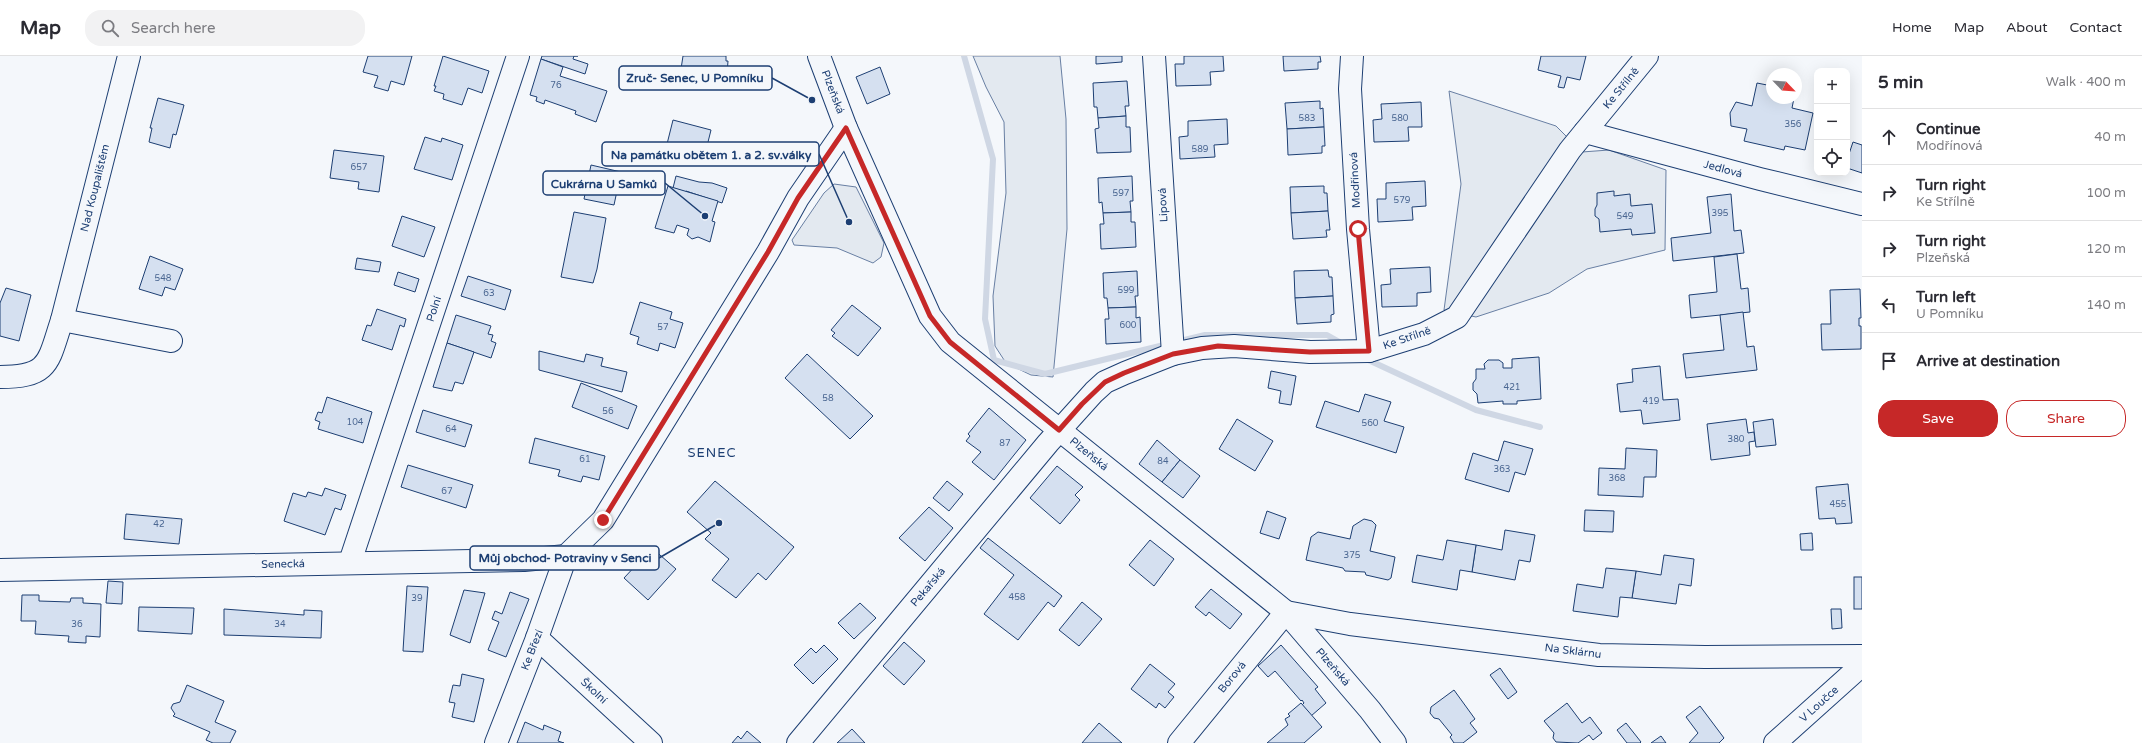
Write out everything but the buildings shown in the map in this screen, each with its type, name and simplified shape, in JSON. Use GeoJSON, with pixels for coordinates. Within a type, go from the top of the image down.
{"type":"FeatureCollection","features":[{"type":"Feature","properties":{"kind":"street","name":"Nad Koupalištěm"},"geometry":{"type":"LineString","coordinates":[[0,377],[23,377],[39,370],[49,359],[62,320],[129,56]]}},
{"type":"Feature","properties":{"kind":"street","name":"Polní"},"geometry":{"type":"LineString","coordinates":[[350,562],[518,56]]}},
{"type":"Feature","properties":{"kind":"street","name":"Plzeňská"},"geometry":{"type":"LineString","coordinates":[[819,56],[846,128],[930,316],[950,342],[1286,612],[1370,710],[1395,743]]}},
{"type":"Feature","properties":{"kind":"street","name":"Lipová"},"geometry":{"type":"LineString","coordinates":[[1154,56],[1173,354]]}},
{"type":"Feature","properties":{"kind":"street","name":"Modřínová"},"geometry":{"type":"LineString","coordinates":[[1352,56],[1350,89],[1358,229],[1369,351]]}},
{"type":"Feature","properties":{"kind":"street","name":"Ke Střílně"},"geometry":{"type":"LineString","coordinates":[[1059,430],[1082,404],[1105,382],[1173,354],[1218,346],[1310,352],[1369,351],[1424,334],[1457,318],[1570,150],[1647,56]]}},
{"type":"Feature","properties":{"kind":"street"},"geometry":{"type":"LineString","coordinates":[[566,556],[603,520],[768,252],[798,198],[846,128]]}},
{"type":"Feature","properties":{"kind":"street","name":"Jedlová"},"geometry":{"type":"LineString","coordinates":[[1585,132],[1760,179],[1862,204]]}},
{"type":"Feature","properties":{"kind":"street"},"geometry":{"type":"LineString","coordinates":[[62,320],[171,341]]}},
{"type":"Feature","properties":{"kind":"street","name":"Pekařská"},"geometry":{"type":"LineString","coordinates":[[798,743],[1059,430]]}},
{"type":"Feature","properties":{"kind":"street","name":"Senecká"},"geometry":{"type":"LineString","coordinates":[[0,570],[350,562],[524,560],[566,556]]}},
{"type":"Feature","properties":{"kind":"street","name":"Ke Březí"},"geometry":{"type":"LineString","coordinates":[[496,743],[537,638],[566,556]]}},
{"type":"Feature","properties":{"kind":"street","name":"Na Sklárnu"},"geometry":{"type":"LineString","coordinates":[[1286,612],[1350,624],[1599,655],[1705,657],[1862,656]]}},
{"type":"Feature","properties":{"kind":"street","name":"Borová"},"geometry":{"type":"LineString","coordinates":[[1179,743],[1286,612]]}},
{"type":"Feature","properties":{"kind":"street","name":"Školní"},"geometry":{"type":"LineString","coordinates":[[537,638],[651,743]]}},
{"type":"Feature","properties":{"kind":"street","name":"V Loučce"},"geometry":{"type":"LineString","coordinates":[[1775,743],[1862,665]]}},
{"type":"Feature","properties":{"kind":"shaded area"},"geometry":{"type":"Polygon","coordinates":[[[973,56],[1060,56],[1066,119],[1067,229],[1053,377],[1031,375],[1006,363],[995,346],[993,296],[1006,193],[1004,122],[986,87],[973,56]]]}},
{"type":"Feature","properties":{"kind":"shaded area"},"geometry":{"type":"Polygon","coordinates":[[[1449,91],[1556,126],[1582,152],[1609,150],[1666,170],[1665,250],[1587,269],[1549,293],[1476,317],[1444,310],[1461,184],[1449,91]]]}},
{"type":"Feature","properties":{"kind":"shaded area"},"geometry":{"type":"Polygon","coordinates":[[[834,184],[856,187],[884,243],[881,257],[873,263],[837,248],[794,245],[792,240],[824,193],[834,184]]]}},
{"type":"Feature","properties":{"kind":"waterway"},"geometry":{"type":"LineString","coordinates":[[964,56],[993,159],[985,319],[994,360],[1045,374],[1205,335],[1327,335],[1343,344]]}},
{"type":"Feature","properties":{"kind":"waterway"},"geometry":{"type":"LineString","coordinates":[[1364,358],[1476,410],[1540,427]]}},
{"type":"Feature","properties":{"kind":"place","name":"Zruč- Senec, U Pomníku"},"geometry":{"type":"Point","coordinates":[812,100]}},
{"type":"Feature","properties":{"kind":"place","name":"Cukrárna U Samků"},"geometry":{"type":"Point","coordinates":[705,216]}},
{"type":"Feature","properties":{"kind":"place","name":"Na památku obětem 1. a 2. sv.války"},"geometry":{"type":"Point","coordinates":[849,222]}},
{"type":"Feature","properties":{"kind":"place","name":"Můj obchod- Potraviny v Senci"},"geometry":{"type":"Point","coordinates":[719,523]}},
{"type":"Feature","properties":{"kind":"district","name":"SENEC"},"geometry":{"type":"Point","coordinates":[712,453]}},
{"type":"Feature","properties":{"kind":"route"},"geometry":{"type":"LineString","coordinates":[[603,520],[768,252],[798,198],[846,128],[930,316],[950,342],[1008,391],[1059,430],[1082,404],[1105,382],[1173,354],[1218,346],[1310,352],[1369,351],[1358,229]]}}]}
